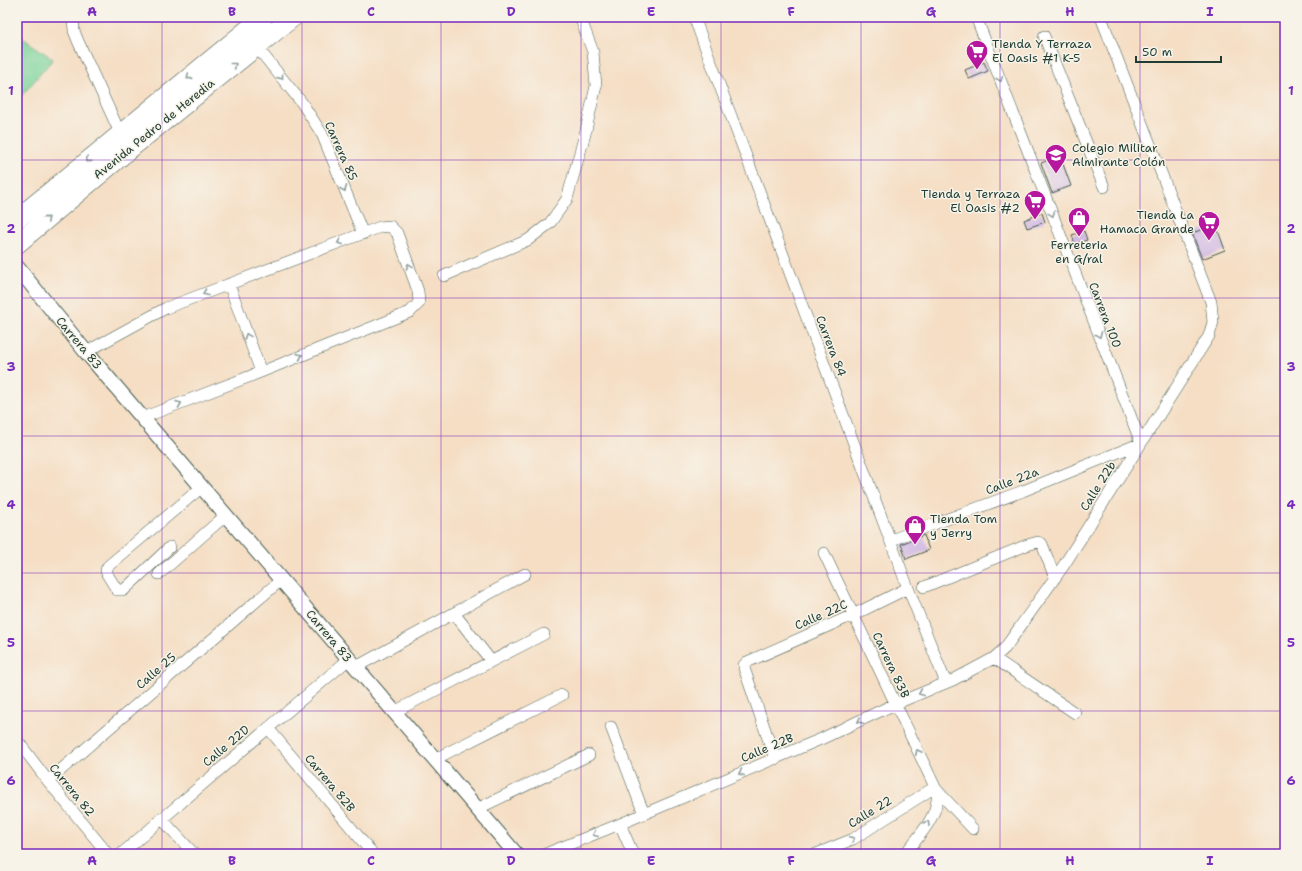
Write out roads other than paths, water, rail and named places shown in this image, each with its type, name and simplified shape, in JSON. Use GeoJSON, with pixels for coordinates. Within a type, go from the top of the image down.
{"type":"FeatureCollection","features":[{"type":"Feature","properties":{"kind":"highway","name":"Avenida Pedro de Heredia"},"geometry":{"type":"LineString","coordinates":[[17,219],[262,17]]}},
{"type":"Feature","properties":{"kind":"highway","name":"Avenida Pedro de Heredia"},"geometry":{"type":"LineString","coordinates":[[17,244],[138,142],[293,17]]}},
{"type":"Feature","properties":{"kind":"street"},"geometry":{"type":"LineString","coordinates":[[73,17],[74,31],[78,41],[120,133]]}},
{"type":"Feature","properties":{"kind":"street"},"geometry":{"type":"LineString","coordinates":[[444,276],[528,240],[550,223],[567,199],[585,134],[596,86],[593,52],[580,17]]}},
{"type":"Feature","properties":{"kind":"street","name":"Carrera 84"},"geometry":{"type":"LineString","coordinates":[[694,17],[908,588],[946,683]]}},
{"type":"Feature","properties":{"kind":"street","name":"Carrera 100"},"geometry":{"type":"LineString","coordinates":[[976,17],[1141,443]]}},
{"type":"Feature","properties":{"kind":"street","name":"Calle 22b"},"geometry":{"type":"LineString","coordinates":[[994,658],[1005,648],[1055,578],[1209,336],[1213,322],[1210,302],[1101,17]]}},
{"type":"Feature","properties":{"kind":"street"},"geometry":{"type":"LineString","coordinates":[[1044,36],[1104,187]]}},
{"type":"Feature","properties":{"kind":"street","name":"Carrera 85"},"geometry":{"type":"LineString","coordinates":[[256,46],[302,103],[322,134],[362,234]]}},
{"type":"Feature","properties":{"kind":"street"},"geometry":{"type":"LineString","coordinates":[[86,352],[166,308],[380,227],[390,226],[397,233],[418,291],[419,303],[410,312],[142,418]]}},
{"type":"Feature","properties":{"kind":"street","name":"Carrera 83"},"geometry":{"type":"LineString","coordinates":[[17,267],[142,418],[516,854]]}},
{"type":"Feature","properties":{"kind":"street"},"geometry":{"type":"LineString","coordinates":[[229,284],[261,372]]}},
{"type":"Feature","properties":{"kind":"street","name":"Calle 22a"},"geometry":{"type":"LineString","coordinates":[[891,540],[1023,492],[1141,443]]}},
{"type":"Feature","properties":{"kind":"street"},"geometry":{"type":"LineString","coordinates":[[170,547],[124,590],[117,590],[107,574],[106,570],[108,566],[202,487]]}},
{"type":"Feature","properties":{"kind":"street"},"geometry":{"type":"LineString","coordinates":[[159,574],[226,515]]}},
{"type":"Feature","properties":{"kind":"street"},"geometry":{"type":"LineString","coordinates":[[924,587],[1027,545],[1038,542],[1042,544],[1055,578]]}},
{"type":"Feature","properties":{"kind":"street","name":"Carrera 83B"},"geometry":{"type":"LineString","coordinates":[[824,553],[935,787]]}},
{"type":"Feature","properties":{"kind":"street","name":"Calle 22D"},"geometry":{"type":"LineString","coordinates":[[120,854],[268,728],[353,663],[454,613],[525,574]]}},
{"type":"Feature","properties":{"kind":"street","name":"Calle 25"},"geometry":{"type":"LineString","coordinates":[[48,781],[281,580]]}},
{"type":"Feature","properties":{"kind":"street","name":"Calle 22C"},"geometry":{"type":"LineString","coordinates":[[775,759],[744,665],[747,662],[853,616],[908,588]]}},
{"type":"Feature","properties":{"kind":"street"},"geometry":{"type":"LineString","coordinates":[[454,613],[491,661]]}},
{"type":"Feature","properties":{"kind":"street"},"geometry":{"type":"LineString","coordinates":[[394,712],[544,634]]}},
{"type":"Feature","properties":{"kind":"street"},"geometry":{"type":"LineString","coordinates":[[994,658],[1075,713]]}},
{"type":"Feature","properties":{"kind":"street","name":"Calle 22B"},"geometry":{"type":"LineString","coordinates":[[545,854],[821,739],[895,704],[946,683],[994,658]]}},
{"type":"Feature","properties":{"kind":"street"},"geometry":{"type":"LineString","coordinates":[[435,759],[562,695]]}},
{"type":"Feature","properties":{"kind":"street"},"geometry":{"type":"LineString","coordinates":[[611,727],[644,814]]}},
{"type":"Feature","properties":{"kind":"street","name":"Carrera 82B"},"geometry":{"type":"LineString","coordinates":[[268,728],[372,854]]}},
{"type":"Feature","properties":{"kind":"street","name":"Carrera 82"},"geometry":{"type":"LineString","coordinates":[[17,740],[48,781],[108,854]]}},
{"type":"Feature","properties":{"kind":"street"},"geometry":{"type":"LineString","coordinates":[[477,809],[588,755]]}},
{"type":"Feature","properties":{"kind":"street"},"geometry":{"type":"LineString","coordinates":[[935,787],[972,829]]}},
{"type":"Feature","properties":{"kind":"street"},"geometry":{"type":"LineString","coordinates":[[905,854],[928,824],[935,809],[937,798],[935,787]]}},
{"type":"Feature","properties":{"kind":"street","name":"Calle 22"},"geometry":{"type":"LineString","coordinates":[[816,854],[853,839],[935,787]]}},
{"type":"Feature","properties":{"kind":"street"},"geometry":{"type":"LineString","coordinates":[[161,818],[194,854]]}},
{"type":"Feature","properties":{"kind":"street"},"geometry":{"type":"LineString","coordinates":[[620,824],[632,854]]}},
{"type":"Feature","properties":{"kind":"place","name":"Tienda Y Terraza El Oasis #1 K-5"},"geometry":{"type":"Point","coordinates":[977,70]}},
{"type":"Feature","properties":{"kind":"place","name":"Colegio Militar Almirante Colón"},"geometry":{"type":"Point","coordinates":[1056,174]}},
{"type":"Feature","properties":{"kind":"place","name":"Tienda y Terraza El Oasis #2"},"geometry":{"type":"Point","coordinates":[1035,220]}},
{"type":"Feature","properties":{"kind":"place","name":"Ferreteria en G/ral"},"geometry":{"type":"Point","coordinates":[1079,238]}},
{"type":"Feature","properties":{"kind":"place","name":"Tienda La Hamaca Grande"},"geometry":{"type":"Point","coordinates":[1209,242]}},
{"type":"Feature","properties":{"kind":"place","name":"Tienda Tom y Jerry"},"geometry":{"type":"Point","coordinates":[915,546]}}]}
